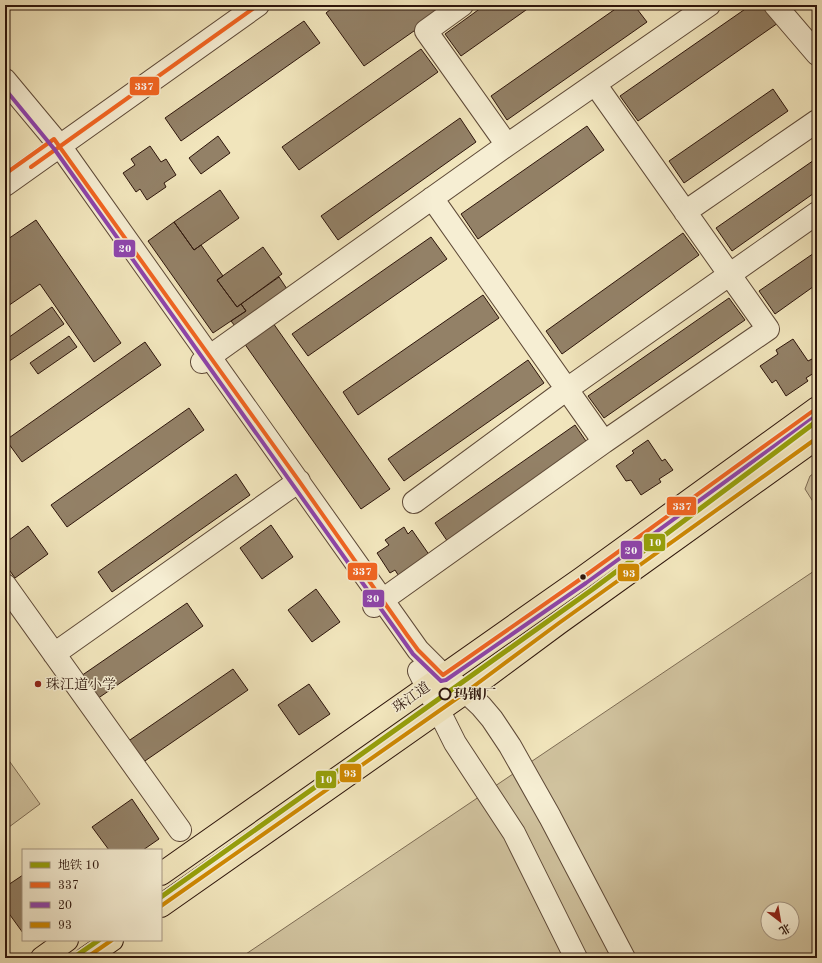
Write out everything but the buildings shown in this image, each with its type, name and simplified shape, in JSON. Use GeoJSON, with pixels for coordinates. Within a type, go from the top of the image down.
{"type":"FeatureCollection","features":[{"type":"Feature","properties":{"kind":"main road","name":"珠江道"},"geometry":{"type":"LineString","coordinates":[[162,873],[589,573],[817,408]]}},
{"type":"Feature","properties":{"kind":"main road","name":"珠江道"},"geometry":{"type":"LineString","coordinates":[[162,905],[440,711],[559,623],[817,438]]}},
{"type":"Feature","properties":{"kind":"main road"},"geometry":{"type":"LineString","coordinates":[[42,958],[66,941]]}},
{"type":"Feature","properties":{"kind":"main road"},"geometry":{"type":"LineString","coordinates":[[86,958],[111,941]]}},
{"type":"Feature","properties":{"kind":"street"},"geometry":{"type":"LineString","coordinates":[[5,185],[53,145],[241,5]]}},
{"type":"Feature","properties":{"kind":"street"},"geometry":{"type":"LineString","coordinates":[[5,174],[53,145],[258,5]]}},
{"type":"Feature","properties":{"kind":"street"},"geometry":{"type":"LineString","coordinates":[[462,5],[426,31],[507,145]]}},
{"type":"Feature","properties":{"kind":"street"},"geometry":{"type":"LineString","coordinates":[[206,359],[507,145],[709,5]]}},
{"type":"Feature","properties":{"kind":"street"},"geometry":{"type":"LineString","coordinates":[[775,5],[817,54]]}},
{"type":"Feature","properties":{"kind":"street"},"geometry":{"type":"LineString","coordinates":[[5,80],[206,359],[378,603],[418,650],[435,681],[440,711],[455,743],[514,833],[576,958]]}},
{"type":"Feature","properties":{"kind":"street"},"geometry":{"type":"LineString","coordinates":[[378,603],[604,442],[768,328],[595,84]]}},
{"type":"Feature","properties":{"kind":"street"},"geometry":{"type":"LineString","coordinates":[[5,95],[53,145]]}},
{"type":"Feature","properties":{"kind":"street"},"geometry":{"type":"LineString","coordinates":[[685,212],[817,121]]}},
{"type":"Feature","properties":{"kind":"street"},"geometry":{"type":"LineString","coordinates":[[432,198],[604,442]]}},
{"type":"Feature","properties":{"kind":"street"},"geometry":{"type":"LineString","coordinates":[[414,502],[567,389],[817,213]]}},
{"type":"Feature","properties":{"kind":"street"},"geometry":{"type":"LineString","coordinates":[[54,654],[295,484]]}},
{"type":"Feature","properties":{"kind":"street"},"geometry":{"type":"LineString","coordinates":[[5,585],[180,830]]}},
{"type":"Feature","properties":{"kind":"street"},"geometry":{"type":"LineString","coordinates":[[435,681],[466,692],[492,719],[510,746],[550,817],[624,958]]}},
{"type":"Feature","properties":{"kind":"shaded area"},"geometry":{"type":"Polygon","coordinates":[[[817,471],[817,508],[805,489],[810,476],[817,471]]]}},
{"type":"Feature","properties":{"kind":"shaded area"},"geometry":{"type":"Polygon","coordinates":[[[817,569],[817,958],[240,958],[817,569]]]}},
{"type":"Feature","properties":{"kind":"shaded area"},"geometry":{"type":"Polygon","coordinates":[[[5,755],[40,804],[5,830],[5,755]]]}},
{"type":"Feature","properties":{"kind":"metro line","name":"10"},"geometry":{"type":"LineString","coordinates":[[162,896],[593,589],[817,421]]}},
{"type":"Feature","properties":{"kind":"metro line","name":"10"},"geometry":{"type":"LineString","coordinates":[[73,958],[98,941]]}},
{"type":"Feature","properties":{"kind":"transit line","name":"337"},"geometry":{"type":"LineString","coordinates":[[31,167],[258,5]]}},
{"type":"Feature","properties":{"kind":"transit line","name":"20"},"geometry":{"type":"LineString","coordinates":[[5,89],[55,150],[413,654],[441,681],[446,680],[586,583],[817,415]]}},
{"type":"Feature","properties":{"kind":"transit line","name":"337"},"geometry":{"type":"LineString","coordinates":[[5,174],[54,139],[299,481],[407,635],[418,650],[443,675],[582,578],[817,408]]}},
{"type":"Feature","properties":{"kind":"transit line","name":"93"},"geometry":{"type":"LineString","coordinates":[[162,905],[466,692],[559,623],[817,438]]}},
{"type":"Feature","properties":{"kind":"transit line","name":"93"},"geometry":{"type":"LineString","coordinates":[[86,958],[111,941]]}},
{"type":"Feature","properties":{"kind":"place","name":"珠江道小学"},"geometry":{"type":"Point","coordinates":[38,684]}},
{"type":"Feature","properties":{"kind":"place","name":"玛钢厂"},"geometry":{"type":"Point","coordinates":[445,694]}}]}
